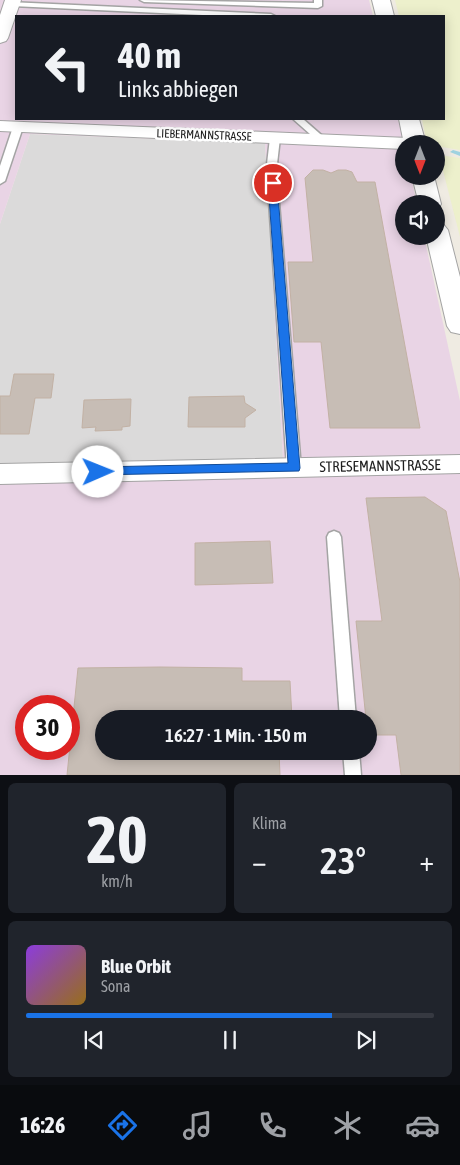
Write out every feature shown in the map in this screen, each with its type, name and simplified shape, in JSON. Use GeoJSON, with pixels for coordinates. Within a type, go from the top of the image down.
{"type":"FeatureCollection","features":[{"type":"Feature","properties":{"kind":"street"},"geometry":{"type":"LineString","coordinates":[[381,0],[385,15]]}},
{"type":"Feature","properties":{"kind":"street"},"geometry":{"type":"LineString","coordinates":[[0,38],[8,9]]}},
{"type":"Feature","properties":{"kind":"street"},"geometry":{"type":"LineString","coordinates":[[409,120],[413,135]]}},
{"type":"Feature","properties":{"kind":"street","name":"LIEBERMANNSTRASSE"},"geometry":{"type":"LineString","coordinates":[[9,126],[395,143]]}},
{"type":"Feature","properties":{"kind":"street"},"geometry":{"type":"LineString","coordinates":[[440,245],[460,326]]}},
{"type":"Feature","properties":{"kind":"street","name":"STRESEMANNSTRASSE"},"geometry":{"type":"LineString","coordinates":[[0,474],[460,464]]}},
{"type":"Feature","properties":{"kind":"lane"},"geometry":{"type":"LineString","coordinates":[[144,0],[318,6],[318,0]]}},
{"type":"Feature","properties":{"kind":"lane"},"geometry":{"type":"LineString","coordinates":[[8,9],[233,15]]}},
{"type":"Feature","properties":{"kind":"lane"},"geometry":{"type":"LineString","coordinates":[[299,120],[322,140]]}},
{"type":"Feature","properties":{"kind":"lane"},"geometry":{"type":"LineString","coordinates":[[0,181],[9,126]]}},
{"type":"Feature","properties":{"kind":"lane"},"geometry":{"type":"LineString","coordinates":[[276,138],[272,164],[274,202],[294,468]]}},
{"type":"Feature","properties":{"kind":"lane"},"geometry":{"type":"LineString","coordinates":[[334,537],[347,710]]}},
{"type":"Feature","properties":{"kind":"lane"},"geometry":{"type":"LineString","coordinates":[[352,760],[353,775]]}},
{"type":"Feature","properties":{"kind":"shaded area"},"geometry":{"type":"Polygon","coordinates":[[[0,0],[369,0],[373,15],[15,15],[15,120],[398,120],[402,135],[395,135],[395,185],[413,185],[415,195],[395,195],[395,245],[426,245],[460,401],[460,775],[0,775],[0,466],[283,458],[265,143],[30,134],[0,224],[0,0]]]}},
{"type":"Feature","properties":{"kind":"shaded area"},"geometry":{"type":"Polygon","coordinates":[[[30,134],[265,143],[283,458],[0,466],[0,224],[30,134]]]}},
{"type":"Feature","properties":{"kind":"green space"},"geometry":{"type":"Polygon","coordinates":[[[395,0],[460,0],[460,150],[445,148],[445,135],[425,135],[422,120],[445,120],[445,15],[399,15],[395,0]]]}},
{"type":"Feature","properties":{"kind":"green space"},"geometry":{"type":"Polygon","coordinates":[[[445,156],[460,158],[460,237],[445,178],[445,156]]]}},
{"type":"Feature","properties":{"kind":"building"},"geometry":{"type":"Polygon","coordinates":[[[313,170],[323,170],[331,173],[338,170],[346,170],[352,172],[357,182],[375,182],[420,428],[330,428],[321,342],[294,342],[288,262],[313,262],[305,178],[313,170]]]}},
{"type":"Feature","properties":{"kind":"building"},"geometry":{"type":"Polygon","coordinates":[[[14,374],[54,374],[51,398],[35,398],[29,434],[0,434],[0,396],[10,396],[14,374]]]}},
{"type":"Feature","properties":{"kind":"building"},"geometry":{"type":"Polygon","coordinates":[[[244,396],[245,403],[256,410],[245,418],[245,427],[188,427],[189,397],[244,396]]]}},
{"type":"Feature","properties":{"kind":"building"},"geometry":{"type":"Polygon","coordinates":[[[131,399],[130,426],[122,427],[122,430],[95,431],[96,427],[82,428],[84,400],[131,399]]]}},
{"type":"Feature","properties":{"kind":"building"},"geometry":{"type":"Polygon","coordinates":[[[425,497],[446,511],[460,582],[460,775],[401,775],[396,735],[377,735],[377,710],[365,710],[356,621],[382,621],[366,498],[425,497]]]}},
{"type":"Feature","properties":{"kind":"building"},"geometry":{"type":"Polygon","coordinates":[[[270,541],[273,583],[195,585],[195,543],[270,541]]]}},
{"type":"Feature","properties":{"kind":"building"},"geometry":{"type":"Polygon","coordinates":[[[78,668],[242,668],[242,681],[290,681],[292,710],[95,710],[95,760],[279,760],[280,775],[67,775],[69,760],[80,760],[80,695],[75,695],[78,668]]]}},
{"type":"Feature","properties":{"kind":"waterway"},"geometry":{"type":"LineString","coordinates":[[453,152],[460,154]]}},
{"type":"Feature","properties":{"kind":"route"},"geometry":{"type":"LineString","coordinates":[[98,472],[294,468],[273,183]]}}]}
